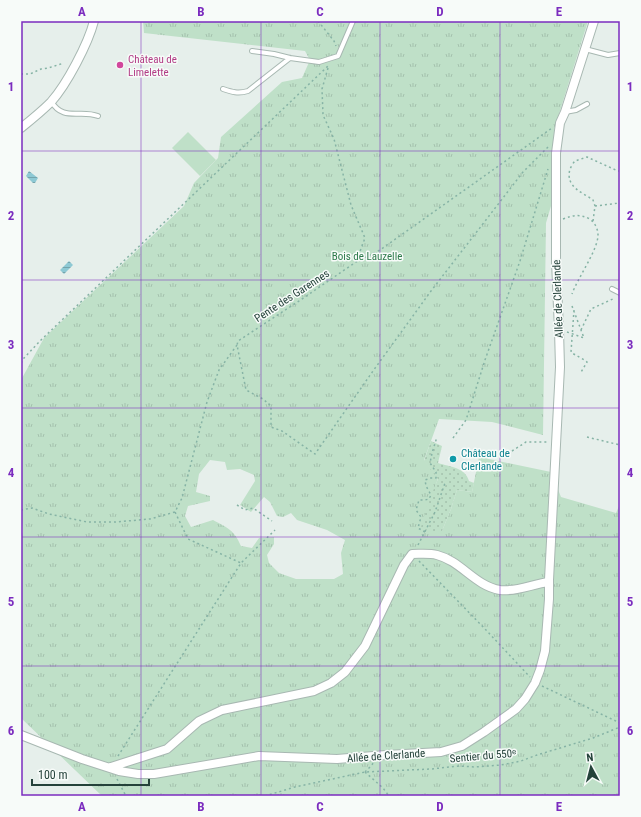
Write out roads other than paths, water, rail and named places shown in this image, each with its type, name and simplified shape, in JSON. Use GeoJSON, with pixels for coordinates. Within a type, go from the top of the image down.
{"type":"FeatureCollection","features":[{"type":"Feature","properties":{"kind":"street"},"geometry":{"type":"LineString","coordinates":[[21,128],[51,101],[66,81],[81,54],[94,21]]}},
{"type":"Feature","properties":{"kind":"street","name":"Allée de Clerlande"},"geometry":{"type":"LineString","coordinates":[[21,735],[82,759],[112,767],[122,772],[146,774],[259,756],[337,759],[386,754],[445,752],[472,740],[512,712],[525,699],[535,683],[545,651],[549,599],[560,367],[555,225],[557,139],[560,123],[565,112],[594,21]]}},
{"type":"Feature","properties":{"kind":"street"},"geometry":{"type":"LineString","coordinates":[[112,767],[166,749],[199,721],[222,710],[314,691],[331,683],[345,672],[365,646],[404,565],[412,554],[429,554],[445,558],[479,582],[498,590],[519,589],[549,582]]}},
{"type":"Feature","properties":{"kind":"lane"},"geometry":{"type":"LineString","coordinates":[[252,52],[274,54],[319,62],[338,56],[353,21]]}},
{"type":"Feature","properties":{"kind":"lane"},"geometry":{"type":"LineString","coordinates":[[585,49],[608,55],[620,53]]}},
{"type":"Feature","properties":{"kind":"lane"},"geometry":{"type":"LineString","coordinates":[[223,89],[234,93],[248,91],[290,58]]}},
{"type":"Feature","properties":{"kind":"lane"},"geometry":{"type":"LineString","coordinates":[[51,101],[55,107],[66,114],[91,114],[98,116]]}},
{"type":"Feature","properties":{"kind":"lane"},"geometry":{"type":"LineString","coordinates":[[565,112],[576,110],[587,104]]}},
{"type":"Feature","properties":{"kind":"lane"},"geometry":{"type":"LineString","coordinates":[[612,289],[620,293]]}},
{"type":"Feature","properties":{"kind":"water"},"geometry":{"type":"Polygon","coordinates":[[[29,171],[38,178],[35,183],[33,183],[26,176],[29,171]]]}},
{"type":"Feature","properties":{"kind":"water"},"geometry":{"type":"Polygon","coordinates":[[[69,261],[73,265],[64,274],[60,270],[69,261]]]}},
{"type":"Feature","properties":{"kind":"place","name":"Château de Limelette"},"geometry":{"type":"Point","coordinates":[120,65]}},
{"type":"Feature","properties":{"kind":"place","name":"Château de Clerlande"},"geometry":{"type":"Point","coordinates":[453,459]}},
{"type":"Feature","properties":{"kind":"park label","name":"Bois de Lauzelle"},"geometry":{"type":"Point","coordinates":[367,256]}}]}
